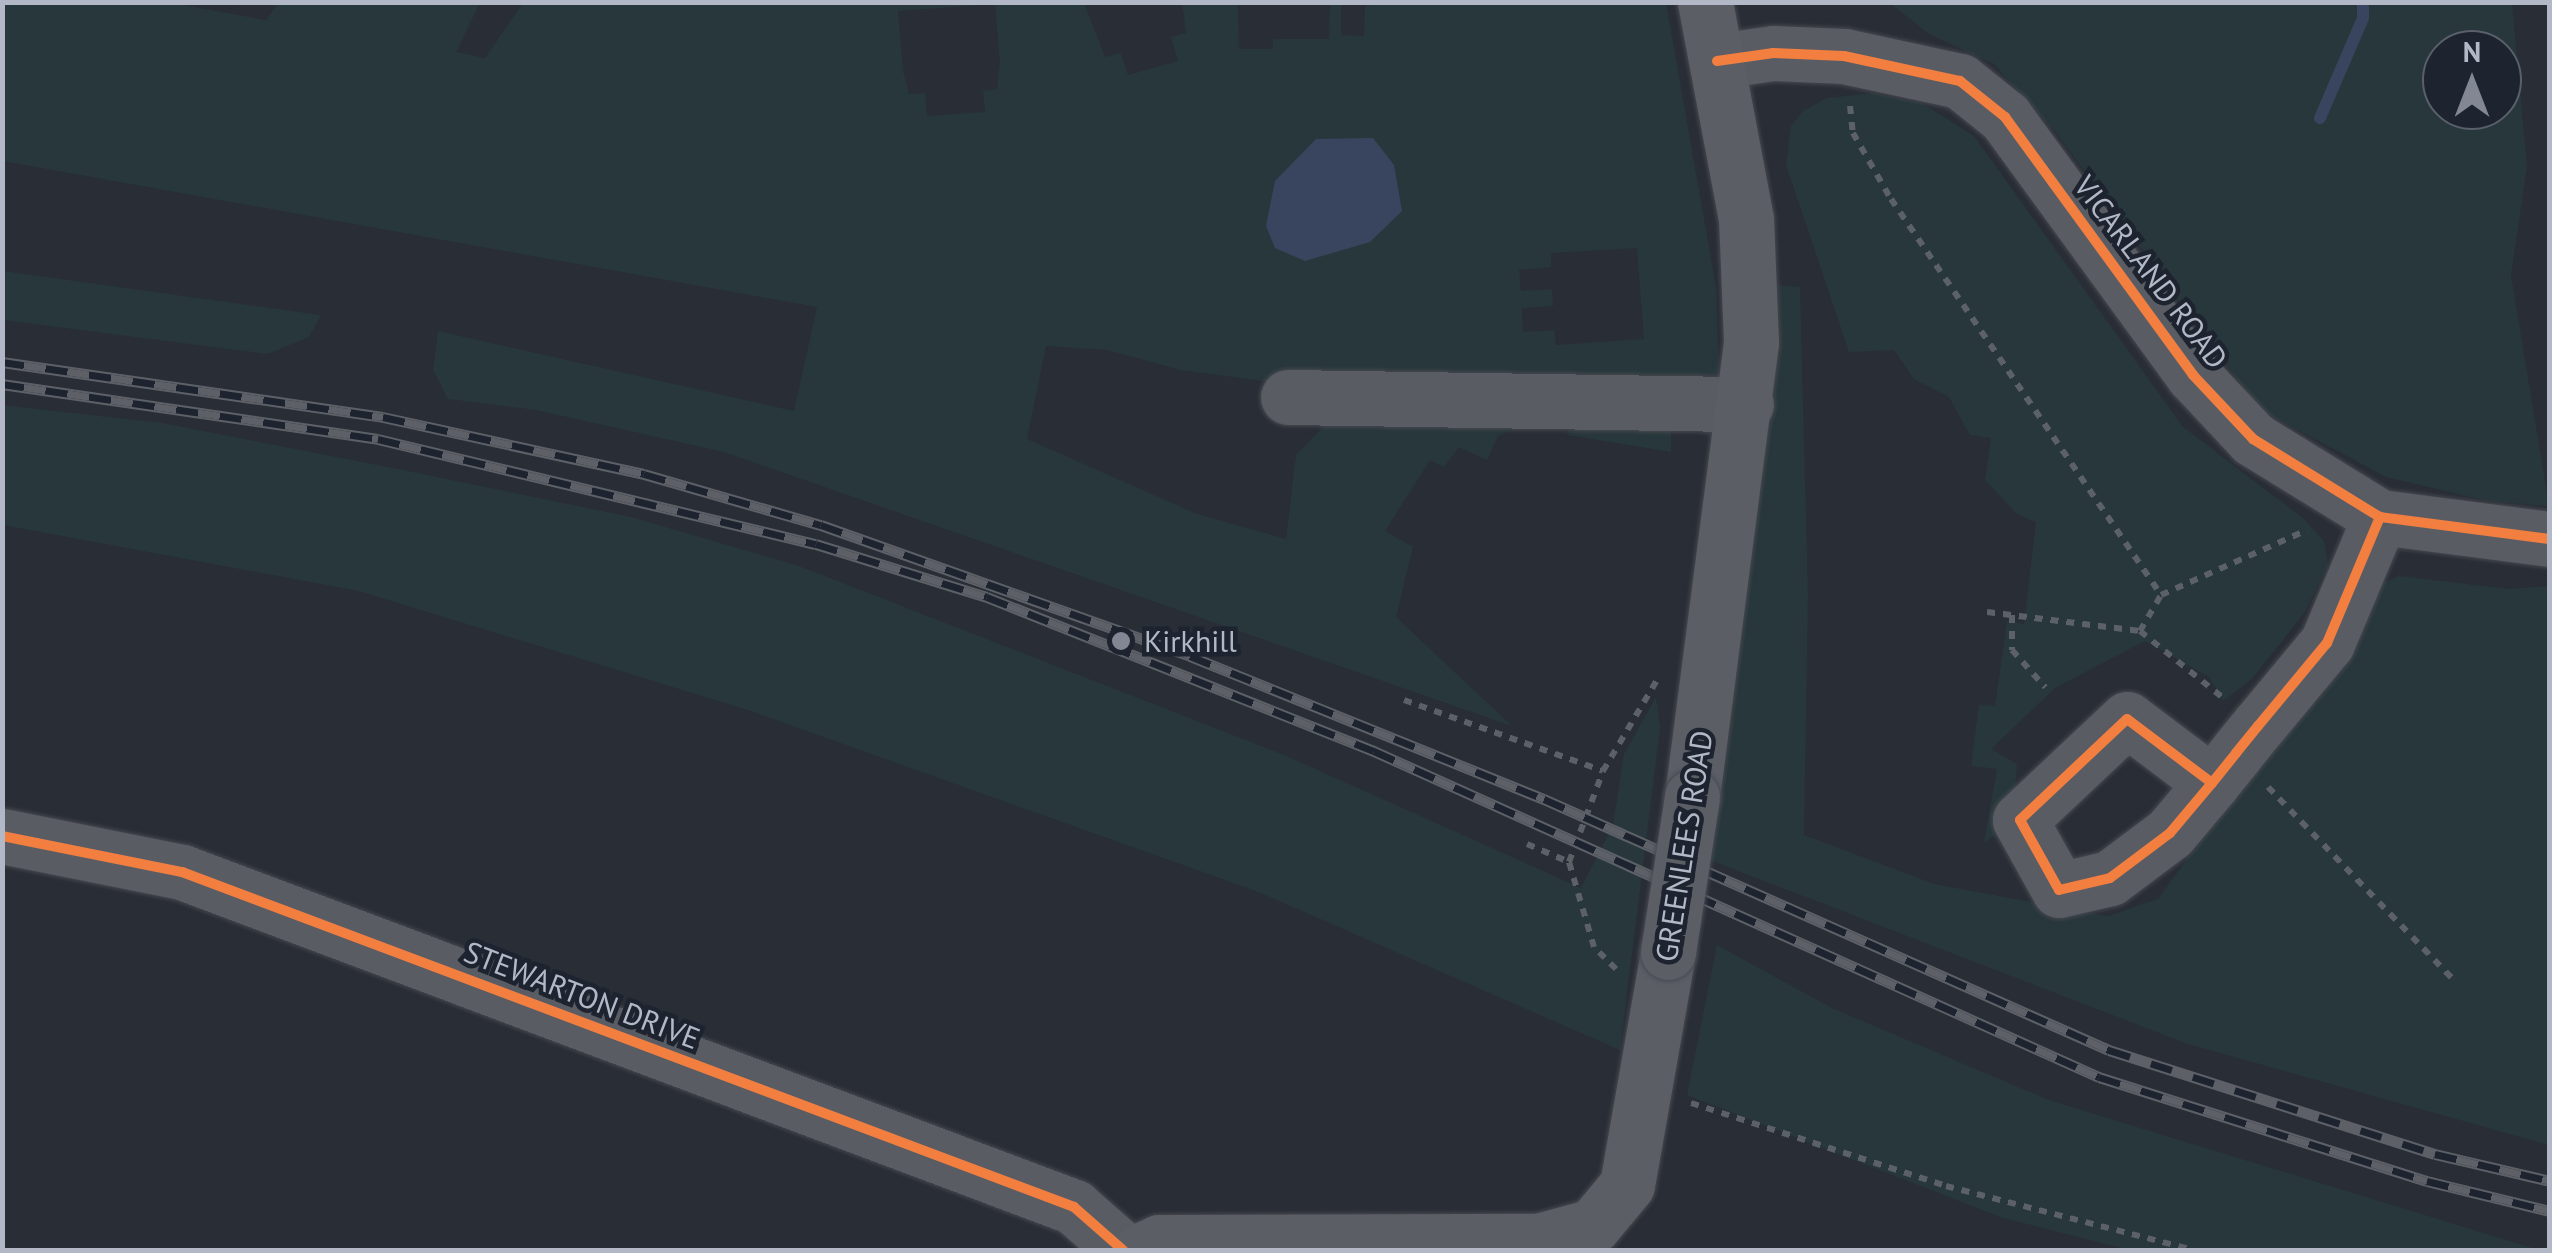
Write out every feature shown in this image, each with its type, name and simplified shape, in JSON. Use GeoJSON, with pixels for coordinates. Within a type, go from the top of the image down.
{"type":"FeatureCollection","features":[{"type":"Feature","properties":{"kind":"main road","name":"GREENLEES ROAD"},"geometry":{"type":"LineString","coordinates":[[1142,1250],[1159,1242],[1597,1238],[1627,1185],[1647,1089],[1647,965],[1692,797],[1746,404],[1752,288],[1705,2]]}},
{"type":"Feature","properties":{"kind":"street","name":"VICARLAND ROAD"},"geometry":{"type":"LineString","coordinates":[[1717,61],[1774,54],[1844,56],[1960,80],[2005,117],[2193,374],[2253,440],[2370,512],[2550,539]]}},
{"type":"Feature","properties":{"kind":"street"},"geometry":{"type":"LineString","coordinates":[[1288,397],[1746,404]]}},
{"type":"Feature","properties":{"kind":"street"},"geometry":{"type":"LineString","coordinates":[[2236,754],[2328,643],[2370,512]]}},
{"type":"Feature","properties":{"kind":"street","name":"STEWARTON DRIVE"},"geometry":{"type":"LineString","coordinates":[[2,836],[182,872],[1074,1207],[1123,1250]]}},
{"type":"Feature","properties":{"kind":"path"},"geometry":{"type":"LineString","coordinates":[[1849,101],[1853,133],[1891,199],[2162,595]]}},
{"type":"Feature","properties":{"kind":"path"},"geometry":{"type":"LineString","coordinates":[[2140,632],[2162,595],[2370,512]]}},
{"type":"Feature","properties":{"kind":"path"},"geometry":{"type":"LineString","coordinates":[[1987,612],[2140,632],[2236,754],[2454,980]]}},
{"type":"Feature","properties":{"kind":"path"},"geometry":{"type":"LineString","coordinates":[[2012,615],[2012,650],[2045,687]]}},
{"type":"Feature","properties":{"kind":"path"},"geometry":{"type":"LineString","coordinates":[[1647,965],[1594,947],[1568,862],[1604,771],[1668,668]]}},
{"type":"Feature","properties":{"kind":"path"},"geometry":{"type":"LineString","coordinates":[[1404,700],[1604,771]]}},
{"type":"Feature","properties":{"kind":"path"},"geometry":{"type":"LineString","coordinates":[[1527,844],[1568,862]]}},
{"type":"Feature","properties":{"kind":"path"},"geometry":{"type":"LineString","coordinates":[[1647,1089],[1946,1186],[2193,1250]]}},
{"type":"Feature","properties":{"kind":"shaded area"},"geometry":{"type":"Polygon","coordinates":[[[2,3],[173,3],[266,20],[278,3],[480,3],[456,52],[485,58],[523,3],[1084,3],[1105,57],[1121,53],[1128,75],[1178,61],[1171,37],[1186,33],[1182,3],[1238,3],[1239,49],[1273,49],[1273,39],[1329,39],[1330,5],[1341,5],[1341,35],[1364,36],[1365,6],[1382,3],[1666,3],[1716,287],[1719,375],[1561,390],[1299,386],[1181,370],[1107,350],[1046,346],[1027,439],[1197,514],[1286,539],[1296,455],[1323,427],[1351,416],[1384,426],[1393,410],[1531,423],[1498,436],[1487,460],[1459,447],[1444,467],[1430,460],[1385,531],[1413,547],[1396,617],[1512,726],[724,452],[536,410],[448,399],[433,369],[438,331],[794,411],[817,307],[3,161],[2,3]],[[995,4],[898,11],[909,94],[925,93],[927,116],[985,112],[983,91],[997,89],[1000,63],[995,4]],[[1637,248],[1551,253],[1551,267],[1519,270],[1521,291],[1552,289],[1553,306],[1522,308],[1523,332],[1554,330],[1556,345],[1644,339],[1637,248]]]}},
{"type":"Feature","properties":{"kind":"shaded area"},"geometry":{"type":"Polygon","coordinates":[[[1890,3],[2512,3],[2514,30],[2422,30],[2422,130],[2522,130],[2522,112],[2527,167],[2511,275],[2549,506],[2488,501],[2386,477],[2259,409],[2058,135],[1994,64],[1929,34],[1890,3]]]}},
{"type":"Feature","properties":{"kind":"shaded area"},"geometry":{"type":"Polygon","coordinates":[[[1872,93],[1922,103],[1974,136],[2182,426],[2304,519],[2324,541],[2328,564],[2305,612],[2252,679],[2223,701],[2209,677],[2145,641],[2055,688],[1991,749],[2017,764],[2013,822],[1984,843],[1997,769],[1971,766],[1979,705],[1995,706],[2007,621],[2024,624],[2036,522],[2017,514],[1985,480],[1991,438],[1970,435],[1949,397],[1914,379],[1894,350],[1849,352],[1786,165],[1791,126],[1803,111],[1827,98],[1872,93]]]}},
{"type":"Feature","properties":{"kind":"shaded area"},"geometry":{"type":"Polygon","coordinates":[[[3,271],[321,315],[309,337],[268,354],[3,320],[3,271]]]}},
{"type":"Feature","properties":{"kind":"shaded area"},"geometry":{"type":"Polygon","coordinates":[[[1775,285],[1800,287],[1808,595],[1804,835],[1934,884],[2108,916],[2158,899],[2300,703],[2317,702],[2376,586],[2399,576],[2508,589],[2549,586],[2549,1145],[2188,1044],[1702,857],[1775,285]]]}},
{"type":"Feature","properties":{"kind":"shaded area"},"geometry":{"type":"Polygon","coordinates":[[[2,405],[162,423],[393,468],[631,517],[799,566],[1284,755],[1581,888],[1613,825],[1624,754],[1656,697],[1660,728],[1620,1050],[1256,891],[751,711],[359,591],[3,525],[2,405]]]}},
{"type":"Feature","properties":{"kind":"shaded area"},"geometry":{"type":"Polygon","coordinates":[[[1671,415],[1671,452],[1567,435],[1568,423],[1671,415]]]}},
{"type":"Feature","properties":{"kind":"shaded area"},"geometry":{"type":"Polygon","coordinates":[[[1717,945],[1832,1008],[2049,1100],[2539,1250],[2129,1250],[2003,1218],[1687,1095],[1717,945]]]}},
{"type":"Feature","properties":{"kind":"water"},"geometry":{"type":"Polygon","coordinates":[[[1373,138],[1394,165],[1402,211],[1370,242],[1305,261],[1275,248],[1266,226],[1275,181],[1316,139],[1373,138]]]}},
{"type":"Feature","properties":{"kind":"waterway"},"geometry":{"type":"LineString","coordinates":[[2320,118],[2363,18],[2363,2]]}},
{"type":"Feature","properties":{"kind":"railway"},"geometry":{"type":"LineString","coordinates":[[2,362],[383,417],[644,474],[821,525],[1190,656],[1544,799],[2109,1050],[2435,1154],[2550,1181]]}},
{"type":"Feature","properties":{"kind":"railway"},"geometry":{"type":"LineString","coordinates":[[2,384],[378,439],[816,544],[987,597],[1374,751],[2099,1077],[2427,1181],[2550,1211]]}},
{"type":"Feature","properties":{"kind":"cycle path"},"geometry":{"type":"LineString","coordinates":[[1717,61],[1773,53],[1844,56],[1960,81],[2005,117],[2193,375],[2253,439],[2380,517],[2550,539]]}},
{"type":"Feature","properties":{"kind":"cycle path"},"geometry":{"type":"LineString","coordinates":[[2212,783],[2127,719],[2020,820],[2059,890],[2110,878],[2170,833],[2212,783],[2327,643],[2380,517]]}},
{"type":"Feature","properties":{"kind":"cycle path"},"geometry":{"type":"LineString","coordinates":[[2,836],[182,872],[1074,1207],[1123,1250]]}},
{"type":"Feature","properties":{"kind":"place","name":"Kirkhill"},"geometry":{"type":"Point","coordinates":[1121,641]}}]}
